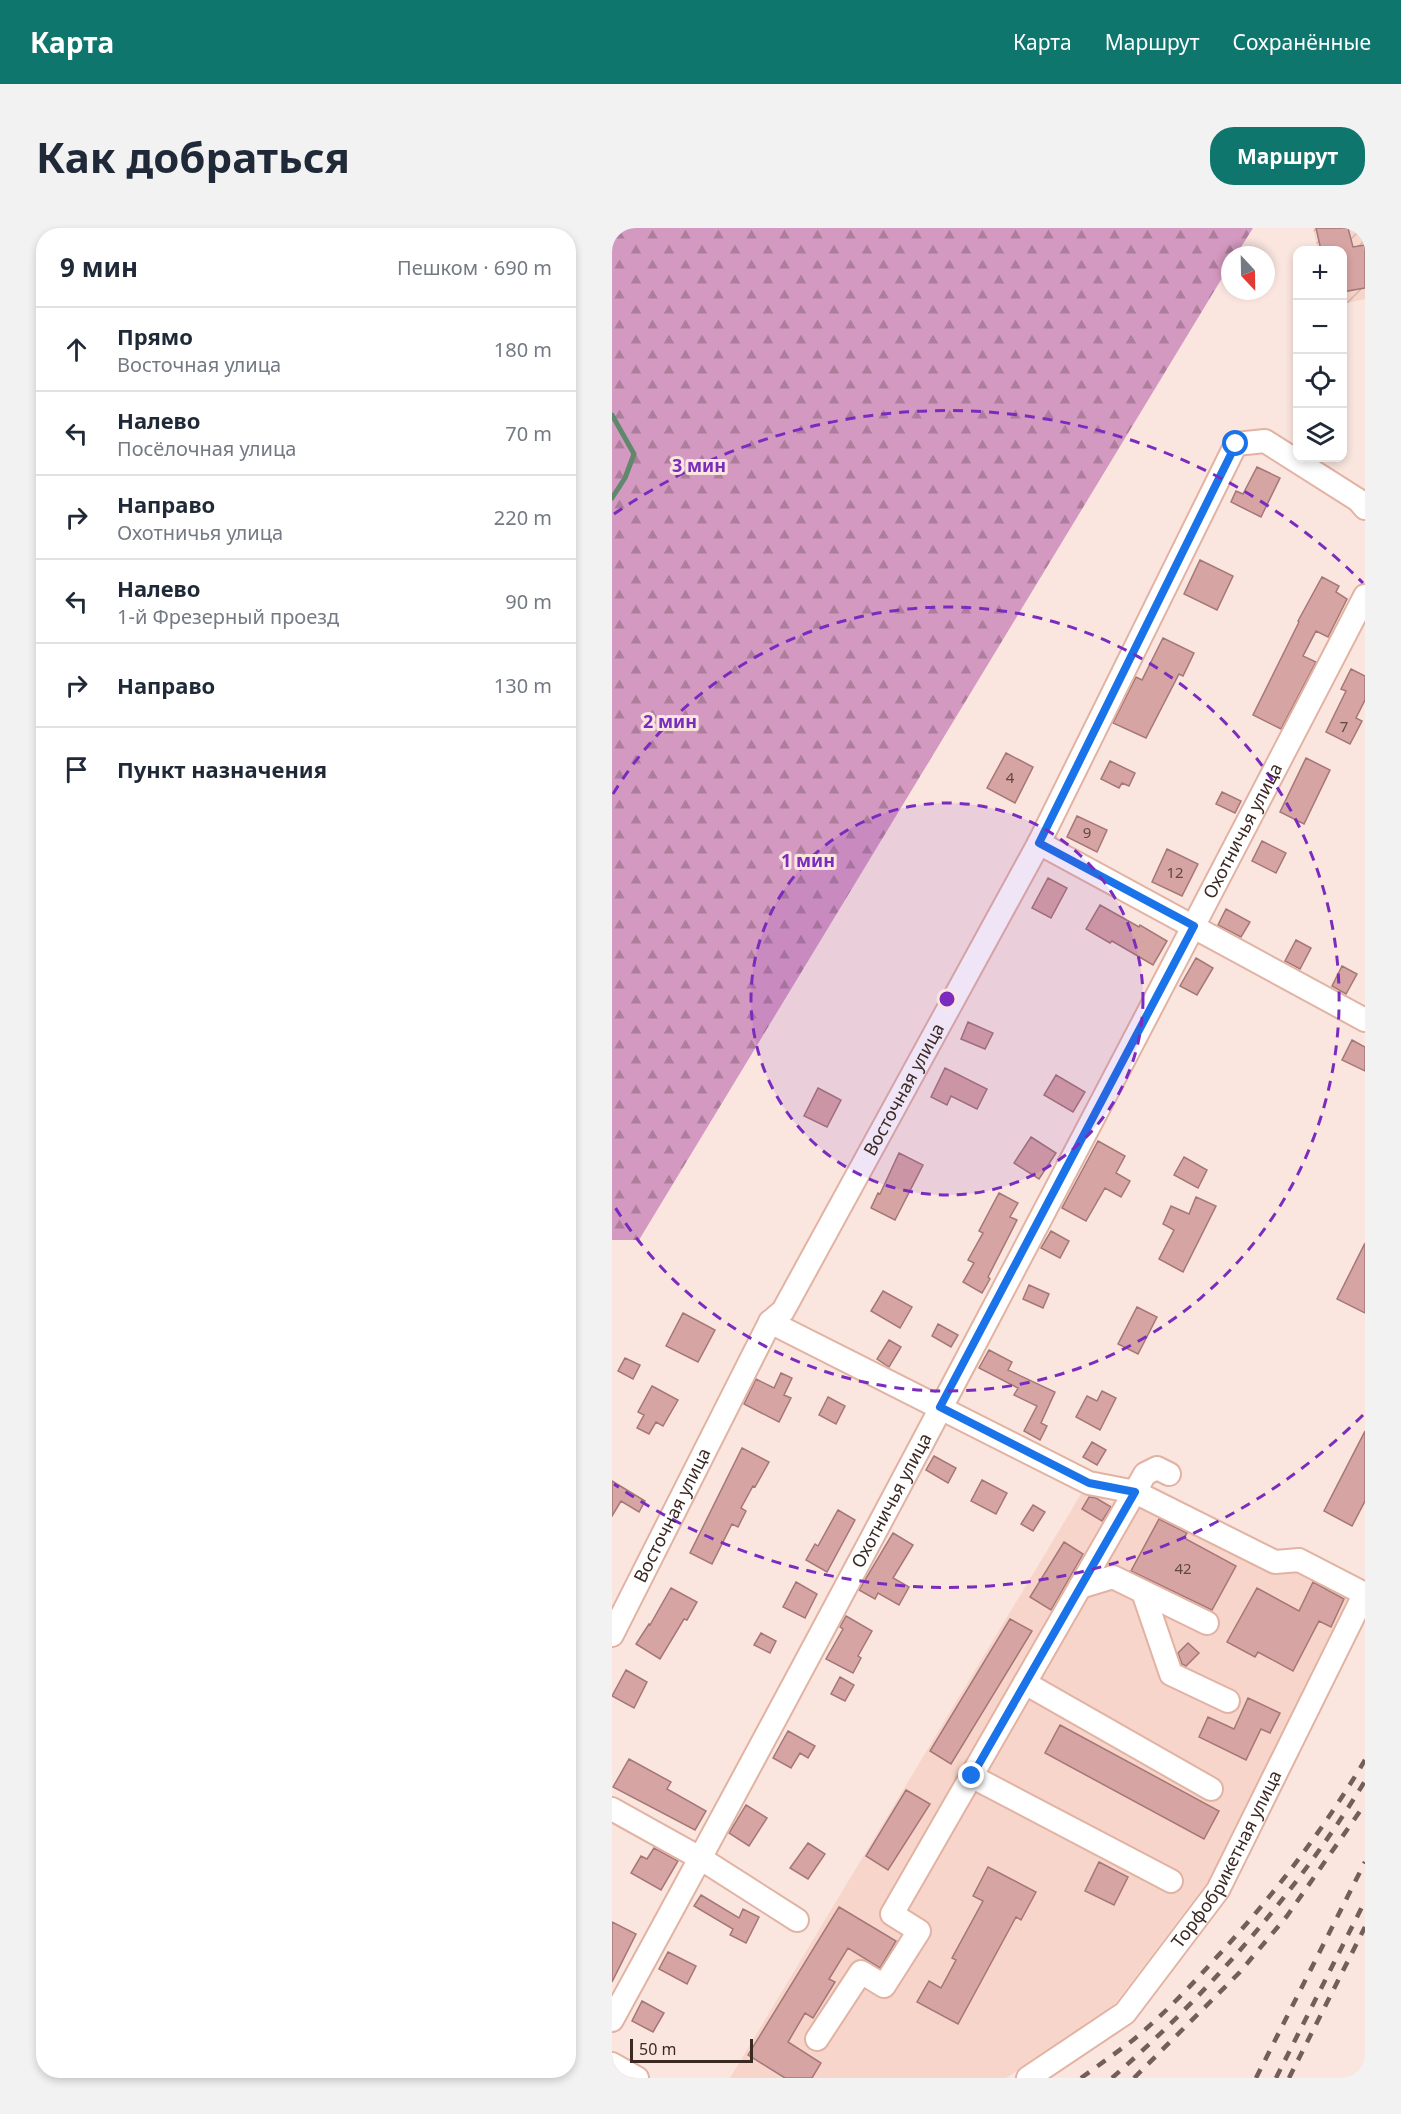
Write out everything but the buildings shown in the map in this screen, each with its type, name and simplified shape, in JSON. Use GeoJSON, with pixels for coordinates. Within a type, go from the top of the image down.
{"type":"FeatureCollection","features":[{"type":"Feature","properties":{"kind":"street","name":"Восточная улица"},"geometry":{"type":"LineString","coordinates":[[612,1635],[770,1322],[783,1311],[1039,843],[1236,444],[1265,441],[1358,500],[1365,508]]}},
{"type":"Feature","properties":{"kind":"street","name":"Охотничья улица"},"geometry":{"type":"LineString","coordinates":[[612,2020],[940,1407],[1365,596]]}},
{"type":"Feature","properties":{"kind":"street"},"geometry":{"type":"LineString","coordinates":[[1039,843],[1365,1019]]}},
{"type":"Feature","properties":{"kind":"street"},"geometry":{"type":"LineString","coordinates":[[770,1322],[1089,1483],[1135,1492],[1275,1562],[1299,1560],[1365,1594]]}},
{"type":"Feature","properties":{"kind":"street"},"geometry":{"type":"LineString","coordinates":[[817,2039],[861,1972],[884,1986],[919,1931],[892,1914],[1145,1474],[1157,1468],[1169,1474]]}},
{"type":"Feature","properties":{"kind":"street"},"geometry":{"type":"LineString","coordinates":[[1080,1587],[1113,1577],[1207,1623]]}},
{"type":"Feature","properties":{"kind":"street"},"geometry":{"type":"LineString","coordinates":[[1143,1592],[1171,1674],[1228,1701]]}},
{"type":"Feature","properties":{"kind":"street","name":"Торфобрикетная улица"},"geometry":{"type":"LineString","coordinates":[[1028,2078],[1125,2013],[1218,1890],[1365,1594]]}},
{"type":"Feature","properties":{"kind":"street"},"geometry":{"type":"LineString","coordinates":[[1025,1683],[1211,1789]]}},
{"type":"Feature","properties":{"kind":"street"},"geometry":{"type":"LineString","coordinates":[[972,1776],[1171,1881]]}},
{"type":"Feature","properties":{"kind":"street"},"geometry":{"type":"LineString","coordinates":[[612,1809],[700,1858],[797,1920]]}},
{"type":"Feature","properties":{"kind":"street"},"geometry":{"type":"LineString","coordinates":[[612,2064],[637,2078]]}},
{"type":"Feature","properties":{"kind":"shaded area"},"geometry":{"type":"Polygon","coordinates":[[[1313,228],[1365,228],[1365,299],[1347,303],[1347,246],[1317,246],[1313,228]]]}},
{"type":"Feature","properties":{"kind":"shaded area"},"geometry":{"type":"Polygon","coordinates":[[[1084,1489],[1111,1503],[1119,1497],[1298,1564],[1355,1594],[1212,1876],[1105,2017],[1006,2078],[730,2078],[1084,1489]]]}},
{"type":"Feature","properties":{"kind":"green space"},"geometry":{"type":"Polygon","coordinates":[[[612,228],[1253,228],[1242,246],[1221,246],[1221,280],[639,1240],[612,1240],[612,228]]]}},
{"type":"Feature","properties":{"kind":"waterway"},"geometry":{"type":"LineString","coordinates":[[612,415],[634,454],[625,478],[612,498]]}},
{"type":"Feature","properties":{"kind":"railway"},"geometry":{"type":"LineString","coordinates":[[1081,2078],[1133,2040],[1154,2021],[1235,1937],[1313,1839],[1365,1760]]}},
{"type":"Feature","properties":{"kind":"railway"},"geometry":{"type":"LineString","coordinates":[[1112,2078],[1183,2011],[1250,1939],[1311,1862],[1365,1781]]}},
{"type":"Feature","properties":{"kind":"railway"},"geometry":{"type":"LineString","coordinates":[[1134,2078],[1239,1973],[1287,1916],[1365,1804]]}},
{"type":"Feature","properties":{"kind":"railway"},"geometry":{"type":"LineString","coordinates":[[1256,2078],[1365,1862]]}},
{"type":"Feature","properties":{"kind":"railway"},"geometry":{"type":"LineString","coordinates":[[1276,2078],[1365,1901]]}},
{"type":"Feature","properties":{"kind":"railway"},"geometry":{"type":"LineString","coordinates":[[1289,2078],[1365,1927]]}},
{"type":"Feature","properties":{"kind":"route"},"geometry":{"type":"LineString","coordinates":[[972,1776],[1135,1492],[1089,1483],[940,1407],[1194,926],[1039,843],[1236,444]]}}]}
